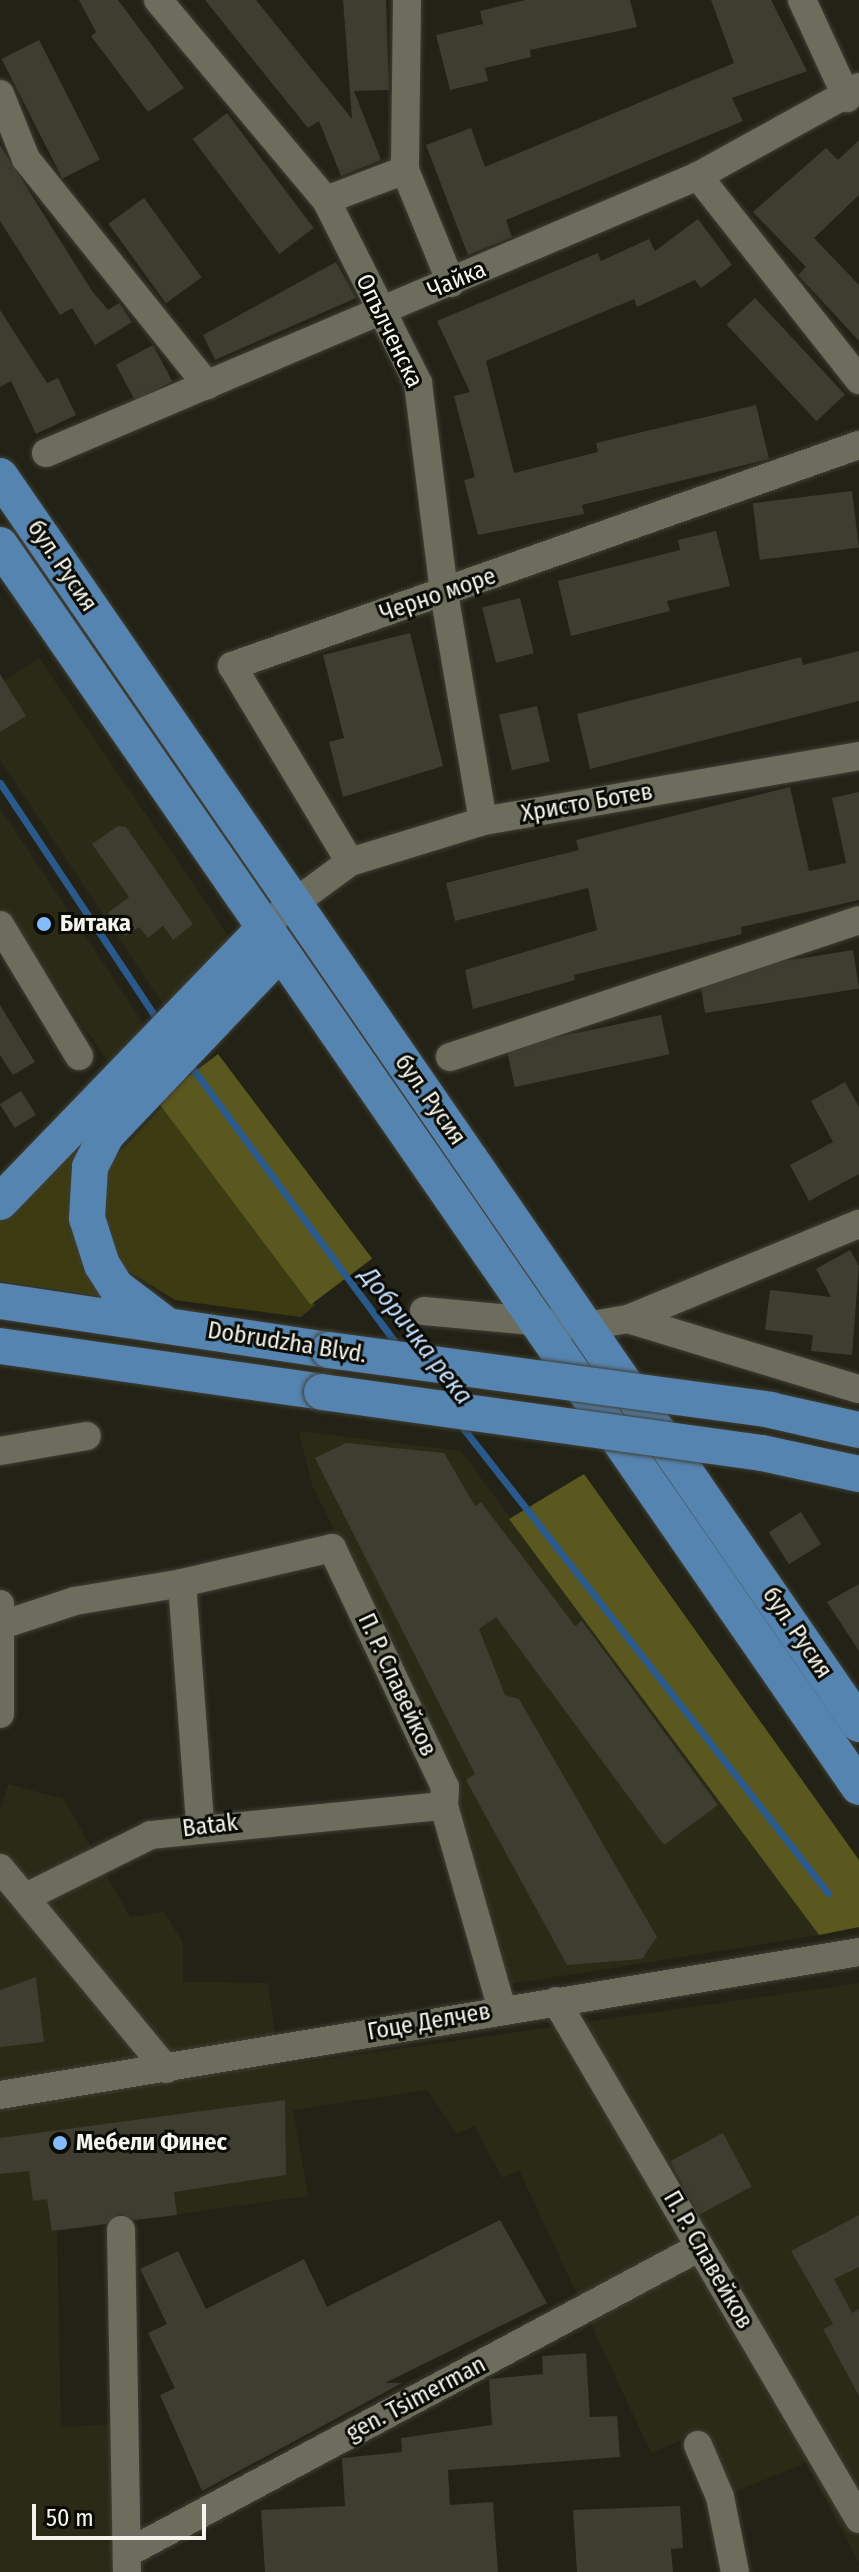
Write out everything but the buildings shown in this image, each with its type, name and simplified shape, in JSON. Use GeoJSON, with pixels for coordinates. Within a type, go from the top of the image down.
{"type":"FeatureCollection","features":[{"type":"Feature","properties":{"kind":"main road","name":"бул. Русия"},"geometry":{"type":"LineString","coordinates":[[0,476],[859,1724]]}},
{"type":"Feature","properties":{"kind":"main road","name":"бул. Русия"},"geometry":{"type":"LineString","coordinates":[[0,545],[859,1787]]}},
{"type":"Feature","properties":{"kind":"main road"},"geometry":{"type":"LineString","coordinates":[[228,1004],[272,941]]}},
{"type":"Feature","properties":{"kind":"main road"},"geometry":{"type":"LineString","coordinates":[[0,1202],[158,1058],[272,941]]}},
{"type":"Feature","properties":{"kind":"main road"},"geometry":{"type":"LineString","coordinates":[[188,1027],[272,982],[307,992]]}},
{"type":"Feature","properties":{"kind":"main road"},"geometry":{"type":"LineString","coordinates":[[158,1058],[97,1148],[85,1191],[102,1265],[116,1287],[165,1324]]}},
{"type":"Feature","properties":{"kind":"main road","name":"Dobrudzha Blvd."},"geometry":{"type":"LineString","coordinates":[[0,1301],[329,1350],[770,1410],[859,1430]]}},
{"type":"Feature","properties":{"kind":"main road","name":"Dobrudzha Blvd."},"geometry":{"type":"LineString","coordinates":[[0,1346],[762,1453],[859,1474]]}},
{"type":"Feature","properties":{"kind":"street","name":"Опълченска"},"geometry":{"type":"LineString","coordinates":[[158,0],[326,200],[418,383],[444,593],[483,821]]}},
{"type":"Feature","properties":{"kind":"street"},"geometry":{"type":"LineString","coordinates":[[802,0],[853,93]]}},
{"type":"Feature","properties":{"kind":"street"},"geometry":{"type":"LineString","coordinates":[[412,2],[405,170],[451,283]]}},
{"type":"Feature","properties":{"kind":"street","name":"Чайка"},"geometry":{"type":"LineString","coordinates":[[46,453],[698,176],[853,93]]}},
{"type":"Feature","properties":{"kind":"street"},"geometry":{"type":"LineString","coordinates":[[0,94],[26,159],[207,385]]}},
{"type":"Feature","properties":{"kind":"street"},"geometry":{"type":"LineString","coordinates":[[326,200],[405,170]]}},
{"type":"Feature","properties":{"kind":"street"},"geometry":{"type":"LineString","coordinates":[[698,176],[859,380]]}},
{"type":"Feature","properties":{"kind":"street","name":"Черно море"},"geometry":{"type":"LineString","coordinates":[[350,862],[232,666],[859,445]]}},
{"type":"Feature","properties":{"kind":"street","name":"Христо Ботев"},"geometry":{"type":"LineString","coordinates":[[272,941],[324,881],[350,862],[483,821],[859,756]]}},
{"type":"Feature","properties":{"kind":"street"},"geometry":{"type":"LineString","coordinates":[[450,1057],[859,920]]}},
{"type":"Feature","properties":{"kind":"street"},"geometry":{"type":"LineString","coordinates":[[0,925],[79,1056]]}},
{"type":"Feature","properties":{"kind":"street"},"geometry":{"type":"LineString","coordinates":[[424,1311],[587,1326],[628,1319],[859,1224]]}},
{"type":"Feature","properties":{"kind":"street"},"geometry":{"type":"LineString","coordinates":[[628,1319],[859,1389]]}},
{"type":"Feature","properties":{"kind":"street"},"geometry":{"type":"LineString","coordinates":[[0,1451],[87,1436]]}},
{"type":"Feature","properties":{"kind":"street","name":"П. Р. Славейков"},"geometry":{"type":"LineString","coordinates":[[182,1583],[332,1548],[445,1787],[444,1806],[502,2009]]}},
{"type":"Feature","properties":{"kind":"street"},"geometry":{"type":"LineString","coordinates":[[0,1714],[2,1614],[182,1583],[200,1825]]}},
{"type":"Feature","properties":{"kind":"street","name":"Batak"},"geometry":{"type":"LineString","coordinates":[[30,1895],[151,1835],[200,1825],[444,1806]]}},
{"type":"Feature","properties":{"kind":"street"},"geometry":{"type":"LineString","coordinates":[[0,1868],[30,1895],[166,2069]]}},
{"type":"Feature","properties":{"kind":"street","name":"Гоце Делчев"},"geometry":{"type":"LineString","coordinates":[[0,2095],[859,1952]]}},
{"type":"Feature","properties":{"kind":"street","name":"П. Р. Славейков"},"geometry":{"type":"LineString","coordinates":[[556,2001],[859,2519]]}},
{"type":"Feature","properties":{"kind":"street"},"geometry":{"type":"LineString","coordinates":[[121,2230],[129,2561]]}},
{"type":"Feature","properties":{"kind":"street","name":"gen. Tsimerman"},"geometry":{"type":"LineString","coordinates":[[129,2561],[700,2247]]}},
{"type":"Feature","properties":{"kind":"street"},"geometry":{"type":"LineString","coordinates":[[698,2445],[720,2497],[735,2572]]}},
{"type":"Feature","properties":{"kind":"shaded area"},"geometry":{"type":"Polygon","coordinates":[[[39,658],[233,942],[167,1010],[0,760],[0,684],[39,658]]]}},
{"type":"Feature","properties":{"kind":"shaded area","name":"Битака"},"geometry":{"type":"Polygon","coordinates":[[[0,808],[147,1029],[110,1065],[0,906],[0,808]]]}},
{"type":"Feature","properties":{"kind":"shaded area"},"geometry":{"type":"Polygon","coordinates":[[[218,1054],[372,1258],[311,1305],[157,1100],[218,1054]]]}},
{"type":"Feature","properties":{"kind":"shaded area"},"geometry":{"type":"Polygon","coordinates":[[[162,1107],[315,1305],[301,1317],[175,1300],[123,1268],[109,1245],[103,1191],[112,1160],[162,1107]]]}},
{"type":"Feature","properties":{"kind":"shaded area"},"geometry":{"type":"Polygon","coordinates":[[[78,1149],[72,1229],[105,1297],[0,1281],[0,1219],[78,1149]]]}},
{"type":"Feature","properties":{"kind":"shaded area"},"geometry":{"type":"Polygon","coordinates":[[[299,1431],[461,1451],[819,1935],[505,1985],[459,1815],[456,1775],[312,1485],[299,1431]]]}},
{"type":"Feature","properties":{"kind":"shaded area"},"geometry":{"type":"Polygon","coordinates":[[[584,1474],[859,1860],[859,1927],[819,1935],[509,1519],[584,1474]]]}},
{"type":"Feature","properties":{"kind":"shaded area"},"geometry":{"type":"Polygon","coordinates":[[[8,1784],[64,1799],[130,1917],[164,1912],[183,1943],[183,1982],[268,1983],[279,2066],[859,1983],[859,2563],[806,2463],[732,2493],[700,2433],[651,2453],[519,2170],[502,2178],[475,2126],[457,2134],[427,2090],[293,2110],[308,2196],[57,2231],[61,2427],[137,2423],[139,2572],[0,2572],[0,1811],[8,1784]]]}},
{"type":"Feature","properties":{"kind":"waterway","name":"Добричка река"},"geometry":{"type":"LineString","coordinates":[[0,783],[159,1022]]}},
{"type":"Feature","properties":{"kind":"waterway","name":"Добричка река"},"geometry":{"type":"LineString","coordinates":[[190,1065],[399,1347]]}},
{"type":"Feature","properties":{"kind":"waterway","name":"Добричка река"},"geometry":{"type":"LineString","coordinates":[[459,1423],[828,1893]]}},
{"type":"Feature","properties":{"kind":"place","name":"Битака"},"geometry":{"type":"Point","coordinates":[44,924]}},
{"type":"Feature","properties":{"kind":"place","name":"Мебели Финес"},"geometry":{"type":"Point","coordinates":[60,2143]}}]}
